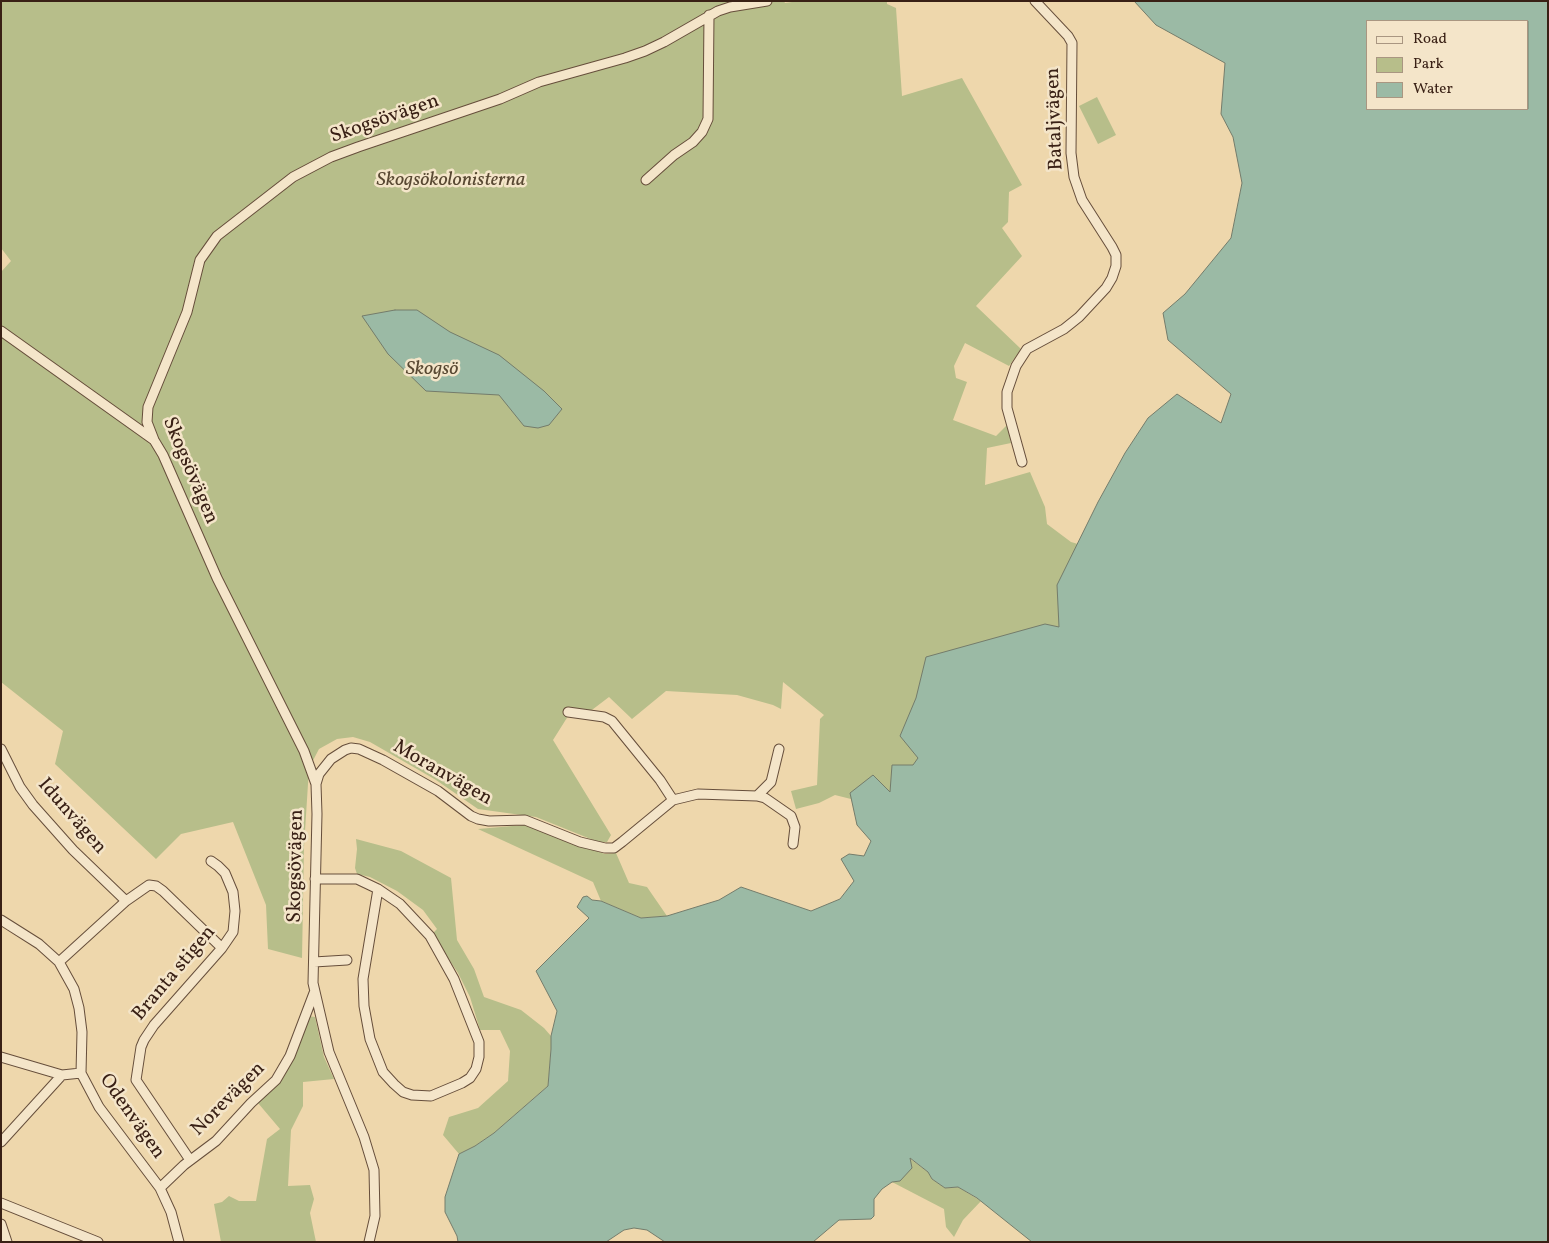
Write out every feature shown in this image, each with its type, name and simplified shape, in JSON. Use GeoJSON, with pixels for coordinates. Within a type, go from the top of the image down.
{"type":"FeatureCollection","features":[{"type":"Feature","properties":{"kind":"street","name":"Skogsövägen"},"geometry":{"type":"LineString","coordinates":[[369,1242],[375,1216],[374,1170],[364,1137],[329,1052],[314,993],[316,784],[304,751],[217,578],[163,455],[154,440],[147,422],[148,407],[187,312],[200,260],[217,236],[294,177],[331,157],[500,99],[539,82],[626,58],[664,42],[709,15],[730,7],[767,1]]}},
{"type":"Feature","properties":{"kind":"street","name":"Bataljvägen"},"geometry":{"type":"LineString","coordinates":[[1022,462],[1007,408],[1007,392],[1016,366],[1026,349],[1064,328],[1079,317],[1106,288],[1116,266],[1116,255],[1082,200],[1074,177],[1071,153],[1072,43],[1068,36],[1035,1]]}},
{"type":"Feature","properties":{"kind":"street"},"geometry":{"type":"LineString","coordinates":[[646,180],[674,155],[693,142],[702,132],[708,119],[709,15]]}},
{"type":"Feature","properties":{"kind":"street"},"geometry":{"type":"LineString","coordinates":[[1,331],[154,440]]}},
{"type":"Feature","properties":{"kind":"street"},"geometry":{"type":"LineString","coordinates":[[568,712],[604,717],[612,721],[660,780],[673,800]]}},
{"type":"Feature","properties":{"kind":"street","name":"Moranvägen"},"geometry":{"type":"LineString","coordinates":[[316,784],[319,774],[331,760],[345,750],[351,748],[359,749],[383,760],[438,791],[478,819],[489,821],[525,820],[580,842],[605,848],[614,848],[673,800],[698,794],[756,796],[765,798],[791,816],[795,827],[793,844]]}},
{"type":"Feature","properties":{"kind":"street","name":"Idunvägen"},"geometry":{"type":"LineString","coordinates":[[1,749],[20,787],[32,804],[73,850],[126,901]]}},
{"type":"Feature","properties":{"kind":"street"},"geometry":{"type":"LineString","coordinates":[[756,796],[771,782],[779,749]]}},
{"type":"Feature","properties":{"kind":"street","name":"Branta stigen"},"geometry":{"type":"LineString","coordinates":[[190,1160],[138,1084],[136,1073],[141,1047],[154,1025],[222,948],[233,932],[235,911],[233,892],[225,873],[211,861]]}},
{"type":"Feature","properties":{"kind":"street"},"geometry":{"type":"LineString","coordinates":[[315,879],[357,879],[378,889],[400,904],[430,936],[454,980],[479,1042],[478,1063],[470,1078],[431,1096],[412,1095],[403,1092],[394,1084],[383,1072],[370,1039],[364,1006],[363,979],[378,889]]}},
{"type":"Feature","properties":{"kind":"street"},"geometry":{"type":"LineString","coordinates":[[59,962],[126,901],[149,885],[156,886],[222,948]]}},
{"type":"Feature","properties":{"kind":"street","name":"Odenvägen"},"geometry":{"type":"LineString","coordinates":[[1,920],[39,944],[59,962],[74,989],[82,1032],[81,1073],[100,1107],[160,1188],[171,1212],[178,1242]]}},
{"type":"Feature","properties":{"kind":"street"},"geometry":{"type":"LineString","coordinates":[[314,962],[347,960]]}},
{"type":"Feature","properties":{"kind":"street","name":"Norevägen"},"geometry":{"type":"LineString","coordinates":[[160,1188],[190,1160],[216,1141],[251,1103],[276,1080],[290,1056],[314,993]]}},
{"type":"Feature","properties":{"kind":"street"},"geometry":{"type":"LineString","coordinates":[[1,1057],[62,1075],[81,1073]]}},
{"type":"Feature","properties":{"kind":"street"},"geometry":{"type":"LineString","coordinates":[[1,1142],[62,1075]]}},
{"type":"Feature","properties":{"kind":"street"},"geometry":{"type":"LineString","coordinates":[[1,1203],[98,1242]]}},
{"type":"Feature","properties":{"kind":"street"},"geometry":{"type":"LineString","coordinates":[[1,1224],[7,1242]]}},
{"type":"Feature","properties":{"kind":"green space","name":"Skogsö"},"geometry":{"type":"Polygon","coordinates":[[[1,1],[784,1],[785,3],[799,1],[887,1],[887,4],[896,8],[902,96],[962,78],[1022,185],[1009,192],[1008,222],[1002,228],[1022,256],[976,306],[1021,349],[1009,366],[965,343],[954,366],[956,378],[967,382],[953,420],[996,436],[1007,425],[1011,443],[987,448],[985,485],[1030,472],[1045,507],[1047,524],[1071,542],[1244,592],[1162,877],[835,795],[819,803],[796,809],[791,791],[817,785],[820,719],[824,715],[783,682],[781,709],[737,695],[666,691],[632,719],[609,697],[584,716],[570,713],[553,740],[611,835],[607,842],[598,842],[536,817],[478,809],[436,780],[370,742],[353,737],[337,739],[319,749],[309,768],[304,847],[302,958],[268,949],[266,905],[233,822],[181,834],[156,859],[55,764],[63,731],[1,682],[1,272],[11,261],[1,248],[1,1]]]}},
{"type":"Feature","properties":{"kind":"green space"},"geometry":{"type":"Polygon","coordinates":[[[1097,97],[1116,135],[1098,144],[1079,106],[1097,97]]]}},
{"type":"Feature","properties":{"kind":"green space"},"geometry":{"type":"Polygon","coordinates":[[[524,825],[605,854],[616,853],[629,883],[647,887],[667,916],[641,918],[601,901],[593,882],[478,829],[524,825]]]}},
{"type":"Feature","properties":{"kind":"green space"},"geometry":{"type":"Polygon","coordinates":[[[356,839],[401,851],[451,878],[457,940],[474,969],[484,997],[521,1010],[551,1036],[548,1086],[494,1133],[459,1154],[443,1135],[449,1117],[478,1108],[508,1081],[510,1051],[500,1030],[480,1030],[470,997],[458,973],[432,934],[437,929],[423,910],[397,891],[370,877],[357,874],[355,868],[356,839]]]}},
{"type":"Feature","properties":{"kind":"green space"},"geometry":{"type":"Polygon","coordinates":[[[308,1016],[315,1017],[324,1057],[334,1079],[303,1082],[303,1106],[291,1130],[288,1186],[310,1185],[314,1199],[310,1213],[316,1242],[221,1242],[214,1204],[222,1202],[229,1196],[239,1201],[256,1201],[267,1139],[280,1129],[258,1103],[275,1087],[308,1016]]]}},
{"type":"Feature","properties":{"kind":"green space"},"geometry":{"type":"Polygon","coordinates":[[[909,1158],[945,1188],[958,1187],[981,1201],[963,1220],[954,1237],[946,1227],[944,1209],[892,1182],[900,1181],[909,1158]]]}},
{"type":"Feature","properties":{"kind":"water"},"geometry":{"type":"Polygon","coordinates":[[[1134,1],[1548,1],[1548,1242],[1032,1242],[977,1198],[958,1187],[945,1188],[932,1179],[928,1172],[910,1158],[912,1168],[900,1181],[892,1182],[882,1189],[874,1199],[874,1216],[871,1219],[839,1220],[813,1242],[665,1242],[647,1230],[634,1228],[624,1230],[606,1242],[458,1242],[445,1212],[445,1197],[459,1154],[494,1133],[548,1086],[551,1036],[557,1011],[536,971],[589,918],[577,907],[583,897],[587,896],[592,900],[601,901],[641,918],[667,916],[719,900],[741,887],[811,911],[840,899],[854,881],[841,859],[849,854],[864,856],[871,841],[857,825],[850,793],[873,775],[890,792],[892,765],[913,765],[918,758],[900,736],[916,698],[926,657],[1045,624],[1059,627],[1057,585],[1098,502],[1125,453],[1148,418],[1177,394],[1221,423],[1231,394],[1168,340],[1163,313],[1185,294],[1231,238],[1242,183],[1233,137],[1221,114],[1225,63],[1156,25],[1134,1]]]}},
{"type":"Feature","properties":{"kind":"water"},"geometry":{"type":"Polygon","coordinates":[[[395,310],[417,310],[450,332],[499,355],[544,391],[562,409],[549,425],[538,428],[524,426],[499,395],[426,391],[388,354],[362,316],[395,310]]]}},
{"type":"Feature","properties":{"kind":"park label","name":"Skogsökolonisterna"},"geometry":{"type":"Point","coordinates":[451,181]}}]}
